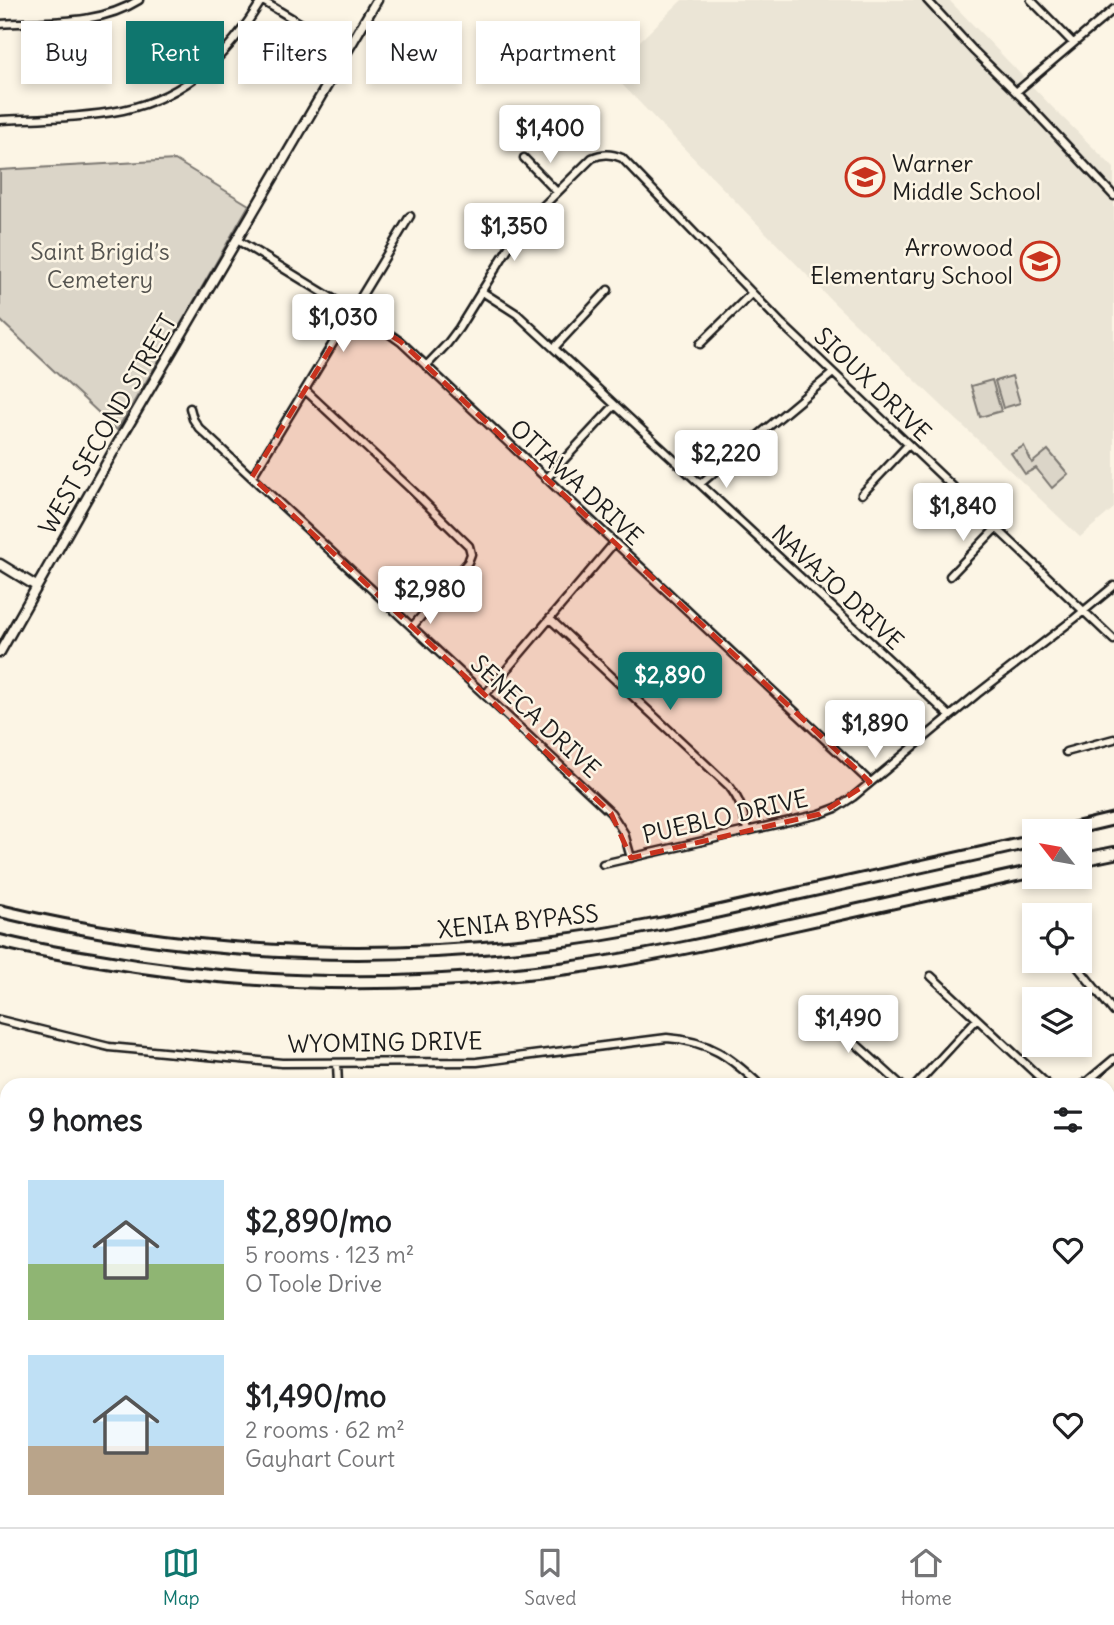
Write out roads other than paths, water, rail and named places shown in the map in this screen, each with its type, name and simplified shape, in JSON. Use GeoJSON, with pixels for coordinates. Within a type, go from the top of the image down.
{"type":"FeatureCollection","features":[{"type":"Feature","properties":{"kind":"highway"},"geometry":{"type":"LineString","coordinates":[[1092,825],[1114,821]]}},
{"type":"Feature","properties":{"kind":"highway"},"geometry":{"type":"LineString","coordinates":[[1092,827],[1114,821]]}},
{"type":"Feature","properties":{"kind":"highway","name":"XENIA BYPASS"},"geometry":{"type":"LineString","coordinates":[[0,912],[82,929],[225,948],[345,953],[455,950],[547,942],[618,931],[702,915],[1022,843]]}},
{"type":"Feature","properties":{"kind":"highway"},"geometry":{"type":"LineString","coordinates":[[1092,858],[1114,855]]}},
{"type":"Feature","properties":{"kind":"highway","name":"XENIA BYPASS"},"geometry":{"type":"LineString","coordinates":[[0,941],[139,967],[242,978],[325,982],[462,978],[556,970],[663,953],[1022,874]]}},
{"type":"Feature","properties":{"kind":"main road","name":"WEST SECOND STREET"},"geometry":{"type":"LineString","coordinates":[[352,42],[377,0]]}},
{"type":"Feature","properties":{"kind":"main road","name":"WEST SECOND STREET"},"geometry":{"type":"LineString","coordinates":[[0,652],[328,84]]}},
{"type":"Feature","properties":{"kind":"main road"},"geometry":{"type":"LineString","coordinates":[[0,564],[36,586]]}},
{"type":"Feature","properties":{"kind":"street"},"geometry":{"type":"LineString","coordinates":[[0,24],[102,17],[139,0]]}},
{"type":"Feature","properties":{"kind":"street"},"geometry":{"type":"LineString","coordinates":[[0,120],[102,114],[154,100],[182,86],[217,60],[236,39],[262,0],[297,21]]}},
{"type":"Feature","properties":{"kind":"street"},"geometry":{"type":"LineString","coordinates":[[927,0],[1114,196]]}},
{"type":"Feature","properties":{"kind":"street"},"geometry":{"type":"LineString","coordinates":[[1031,0],[1073,43]]}},
{"type":"Feature","properties":{"kind":"street"},"geometry":{"type":"LineString","coordinates":[[1016,92],[1114,9]]}},
{"type":"Feature","properties":{"kind":"street","name":"SIOUX DRIVE"},"geometry":{"type":"LineString","coordinates":[[556,191],[592,158],[610,154],[622,158],[833,373],[1114,640]]}},
{"type":"Feature","properties":{"kind":"street"},"geometry":{"type":"LineString","coordinates":[[426,366],[459,328],[520,229],[556,191],[524,158]]}},
{"type":"Feature","properties":{"kind":"street"},"geometry":{"type":"LineString","coordinates":[[252,477],[410,216]]}},
{"type":"Feature","properties":{"kind":"street","name":"OTTAWA DRIVE"},"geometry":{"type":"LineString","coordinates":[[237,240],[394,337],[870,782]]}},
{"type":"Feature","properties":{"kind":"street"},"geometry":{"type":"LineString","coordinates":[[554,348],[608,290]]}},
{"type":"Feature","properties":{"kind":"street","name":"NAVAJO DRIVE"},"geometry":{"type":"LineString","coordinates":[[481,291],[517,314],[950,716]]}},
{"type":"Feature","properties":{"kind":"street"},"geometry":{"type":"LineString","coordinates":[[700,344],[752,293]]}},
{"type":"Feature","properties":{"kind":"street"},"geometry":{"type":"LineString","coordinates":[[699,484],[833,373]]}},
{"type":"Feature","properties":{"kind":"street"},"geometry":{"type":"LineString","coordinates":[[305,390],[469,546],[471,554],[468,562],[412,627]]}},
{"type":"Feature","properties":{"kind":"street"},"geometry":{"type":"LineString","coordinates":[[546,480],[615,405]]}},
{"type":"Feature","properties":{"kind":"street","name":"SENECA DRIVE"},"geometry":{"type":"LineString","coordinates":[[190,408],[199,428],[611,813],[624,832],[631,858]]}},
{"type":"Feature","properties":{"kind":"street"},"geometry":{"type":"LineString","coordinates":[[862,494],[908,445]]}},
{"type":"Feature","properties":{"kind":"street"},"geometry":{"type":"LineString","coordinates":[[950,576],[996,528]]}},
{"type":"Feature","properties":{"kind":"street"},"geometry":{"type":"LineString","coordinates":[[485,695],[614,543]]}},
{"type":"Feature","properties":{"kind":"street","name":"PUEBLO DRIVE"},"geometry":{"type":"LineString","coordinates":[[603,864],[820,814],[846,802],[1114,586]]}},
{"type":"Feature","properties":{"kind":"street"},"geometry":{"type":"LineString","coordinates":[[550,619],[729,786],[739,800],[747,831]]}},
{"type":"Feature","properties":{"kind":"street"},"geometry":{"type":"LineString","coordinates":[[1066,752],[1114,739]]}},
{"type":"Feature","properties":{"kind":"street"},"geometry":{"type":"LineString","coordinates":[[1083,973],[1114,1012]]}},
{"type":"Feature","properties":{"kind":"street"},"geometry":{"type":"LineString","coordinates":[[931,976],[1040,1078]]}},
{"type":"Feature","properties":{"kind":"street"},"geometry":{"type":"LineString","coordinates":[[813,1005],[893,1078]]}},
{"type":"Feature","properties":{"kind":"street"},"geometry":{"type":"LineString","coordinates":[[922,1078],[977,1019]]}},
{"type":"Feature","properties":{"kind":"street","name":"WYOMING DRIVE"},"geometry":{"type":"LineString","coordinates":[[0,1020],[123,1049],[272,1063],[477,1062],[667,1038],[682,1039],[706,1045],[724,1054],[752,1078]]}},
{"type":"Feature","properties":{"kind":"street"},"geometry":{"type":"LineString","coordinates":[[1091,1078],[1114,1059]]}},
{"type":"Feature","properties":{"kind":"street"},"geometry":{"type":"LineString","coordinates":[[337,1063],[338,1078]]}},
{"type":"Feature","properties":{"kind":"place","name":"Warner Middle School"},"geometry":{"type":"Point","coordinates":[865,177]}},
{"type":"Feature","properties":{"kind":"place","name":"Arrowood Elementary School"},"geometry":{"type":"Point","coordinates":[1040,261]}},
{"type":"Feature","properties":{"kind":"park label","name":"Saint Brigid’s Cemetery"},"geometry":{"type":"Point","coordinates":[100,265]}}]}
